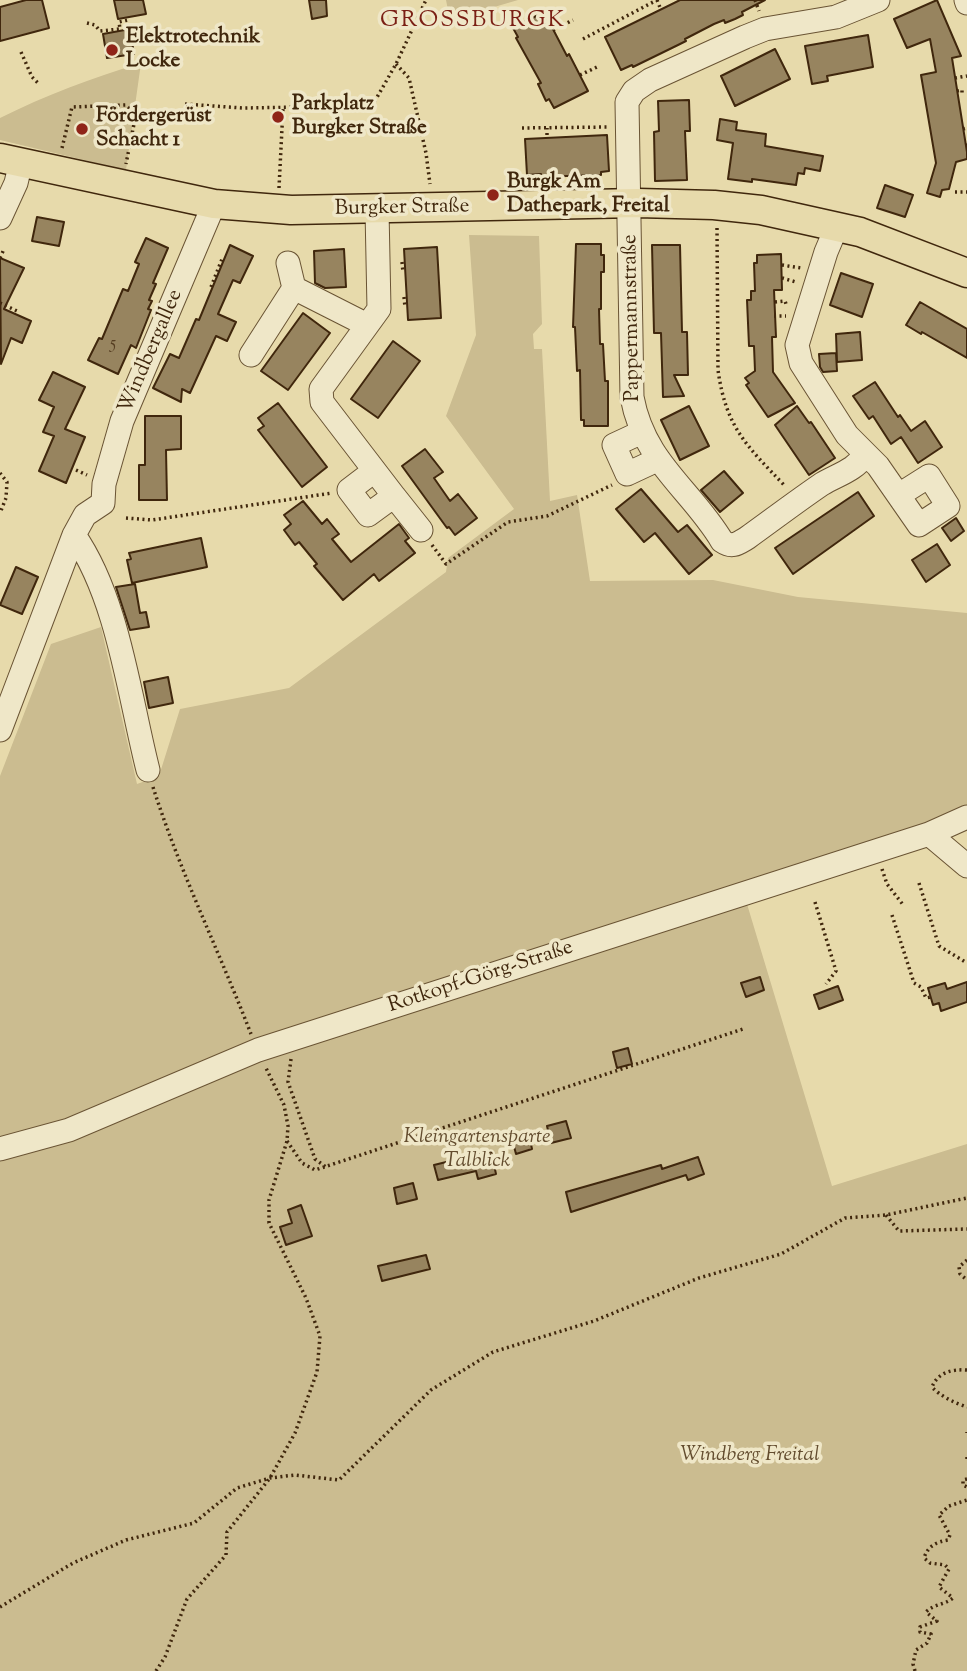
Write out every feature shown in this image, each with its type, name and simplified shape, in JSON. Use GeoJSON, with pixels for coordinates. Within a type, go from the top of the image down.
{"type":"FeatureCollection","features":[{"type":"Feature","properties":{"kind":"main road","name":"Burgker Straße"},"geometry":{"type":"LineString","coordinates":[[11,160],[214,204],[291,210],[630,203],[726,206],[761,210],[837,226],[901,246],[967,273]]}},
{"type":"Feature","properties":{"kind":"street","name":"Pappermannstraße"},"geometry":{"type":"LineString","coordinates":[[866,454],[860,464],[826,482],[735,545],[729,546],[722,541],[657,460],[642,432],[632,397],[627,102],[634,91],[650,80],[761,30],[836,17],[878,0]]}},
{"type":"Feature","properties":{"kind":"street"},"geometry":{"type":"LineString","coordinates":[[0,218],[16,183],[11,160]]}},
{"type":"Feature","properties":{"kind":"street","name":"Windbergallee"},"geometry":{"type":"LineString","coordinates":[[74,535],[85,515],[103,503],[104,484],[122,421],[214,204]]}},
{"type":"Feature","properties":{"kind":"street"},"geometry":{"type":"LineString","coordinates":[[377,210],[379,309],[321,389],[322,402],[421,530]]}},
{"type":"Feature","properties":{"kind":"street"},"geometry":{"type":"LineString","coordinates":[[837,226],[826,252],[797,345],[801,363],[848,435],[878,466],[899,495]]}},
{"type":"Feature","properties":{"kind":"street"},"geometry":{"type":"LineString","coordinates":[[251,355],[293,288],[288,263]]}},
{"type":"Feature","properties":{"kind":"street"},"geometry":{"type":"LineString","coordinates":[[293,288],[367,325]]}},
{"type":"Feature","properties":{"kind":"street","name":"Pappermannstraße"},"geometry":{"type":"LineString","coordinates":[[628,474],[614,445],[642,432]]}},
{"type":"Feature","properties":{"kind":"street"},"geometry":{"type":"LineString","coordinates":[[628,474],[657,460]]}},
{"type":"Feature","properties":{"kind":"street"},"geometry":{"type":"LineString","coordinates":[[374,471],[349,490],[368,515],[394,496]]}},
{"type":"Feature","properties":{"kind":"street"},"geometry":{"type":"LineString","coordinates":[[0,730],[74,535]]}},
{"type":"Feature","properties":{"kind":"street"},"geometry":{"type":"LineString","coordinates":[[74,535],[84,549],[110,610],[148,770]]}},
{"type":"Feature","properties":{"kind":"street","name":"Rotkopf-Görg-Straße"},"geometry":{"type":"LineString","coordinates":[[0,1149],[69,1130],[258,1051],[876,859],[967,817]]}},
{"type":"Feature","properties":{"kind":"street"},"geometry":{"type":"LineString","coordinates":[[929,834],[967,866]]}},
{"type":"Feature","properties":{"kind":"path"},"geometry":{"type":"LineString","coordinates":[[185,104],[283,108],[372,106],[397,64],[426,0]]}},
{"type":"Feature","properties":{"kind":"path"},"geometry":{"type":"LineString","coordinates":[[583,39],[657,0],[661,10]]}},
{"type":"Feature","properties":{"kind":"path"},"geometry":{"type":"LineString","coordinates":[[620,19],[624,27]]}},
{"type":"Feature","properties":{"kind":"path"},"geometry":{"type":"LineString","coordinates":[[87,23],[95,25],[100,31],[120,29],[119,22],[128,20]]}},
{"type":"Feature","properties":{"kind":"path"},"geometry":{"type":"LineString","coordinates":[[553,30],[573,20]]}},
{"type":"Feature","properties":{"kind":"path"},"geometry":{"type":"LineString","coordinates":[[21,52],[32,77],[38,83]]}},
{"type":"Feature","properties":{"kind":"path"},"geometry":{"type":"LineString","coordinates":[[397,64],[409,78],[431,186]]}},
{"type":"Feature","properties":{"kind":"path"},"geometry":{"type":"LineString","coordinates":[[580,75],[597,67]]}},
{"type":"Feature","properties":{"kind":"path"},"geometry":{"type":"LineString","coordinates":[[955,78],[967,76]]}},
{"type":"Feature","properties":{"kind":"path"},"geometry":{"type":"LineString","coordinates":[[60,160],[72,107],[126,105],[136,114],[123,174]]}},
{"type":"Feature","properties":{"kind":"path"},"geometry":{"type":"LineString","coordinates":[[279,197],[283,108]]}},
{"type":"Feature","properties":{"kind":"path"},"geometry":{"type":"LineString","coordinates":[[587,127],[587,134]]}},
{"type":"Feature","properties":{"kind":"path"},"geometry":{"type":"LineString","coordinates":[[522,128],[611,127]]}},
{"type":"Feature","properties":{"kind":"path"},"geometry":{"type":"LineString","coordinates":[[547,128],[547,135]]}},
{"type":"Feature","properties":{"kind":"path"},"geometry":{"type":"LineString","coordinates":[[955,192],[967,192]]}},
{"type":"Feature","properties":{"kind":"path"},"geometry":{"type":"LineString","coordinates":[[717,226],[718,370],[721,390],[738,433],[747,447],[798,501]]}},
{"type":"Feature","properties":{"kind":"path"},"geometry":{"type":"LineString","coordinates":[[0,258],[4,249]]}},
{"type":"Feature","properties":{"kind":"path"},"geometry":{"type":"LineString","coordinates":[[211,287],[222,259]]}},
{"type":"Feature","properties":{"kind":"path"},"geometry":{"type":"LineString","coordinates":[[782,265],[801,268],[800,260]]}},
{"type":"Feature","properties":{"kind":"path"},"geometry":{"type":"LineString","coordinates":[[402,262],[403,272]]}},
{"type":"Feature","properties":{"kind":"path"},"geometry":{"type":"LineString","coordinates":[[782,278],[795,284],[796,281]]}},
{"type":"Feature","properties":{"kind":"path"},"geometry":{"type":"LineString","coordinates":[[404,297],[405,307]]}},
{"type":"Feature","properties":{"kind":"path"},"geometry":{"type":"LineString","coordinates":[[775,302],[785,301],[786,304]]}},
{"type":"Feature","properties":{"kind":"path"},"geometry":{"type":"LineString","coordinates":[[0,303],[17,311]]}},
{"type":"Feature","properties":{"kind":"path"},"geometry":{"type":"LineString","coordinates":[[0,473],[7,482],[6,498],[0,513]]}},
{"type":"Feature","properties":{"kind":"path"},"geometry":{"type":"LineString","coordinates":[[446,564],[508,522],[547,516],[603,490],[628,474]]}},
{"type":"Feature","properties":{"kind":"path"},"geometry":{"type":"LineString","coordinates":[[126,518],[152,520],[338,492]]}},
{"type":"Feature","properties":{"kind":"path"},"geometry":{"type":"LineString","coordinates":[[148,770],[168,833],[258,1051],[284,1105],[288,1126],[287,1141],[269,1200],[269,1223],[306,1298],[320,1336],[317,1372],[295,1433],[270,1478],[227,1532],[226,1555],[187,1599],[165,1657],[156,1671]]}},
{"type":"Feature","properties":{"kind":"path"},"geometry":{"type":"LineString","coordinates":[[876,859],[887,884],[904,906]]}},
{"type":"Feature","properties":{"kind":"path"},"geometry":{"type":"LineString","coordinates":[[919,883],[939,946],[967,963]]}},
{"type":"Feature","properties":{"kind":"path"},"geometry":{"type":"LineString","coordinates":[[815,902],[836,971],[826,984]]}},
{"type":"Feature","properties":{"kind":"path"},"geometry":{"type":"LineString","coordinates":[[892,915],[914,983],[921,987],[926,998],[931,997]]}},
{"type":"Feature","properties":{"kind":"path"},"geometry":{"type":"LineString","coordinates":[[287,1141],[302,1163],[315,1170],[743,1030]]}},
{"type":"Feature","properties":{"kind":"path"},"geometry":{"type":"LineString","coordinates":[[291,1057],[288,1082],[316,1159],[326,1167]]}},
{"type":"Feature","properties":{"kind":"path"},"geometry":{"type":"LineString","coordinates":[[0,1607],[73,1563],[126,1541],[194,1523],[237,1488],[270,1478],[295,1475],[339,1480],[431,1390],[493,1352],[594,1321],[699,1278],[781,1254],[845,1218],[886,1215],[967,1198]]}},
{"type":"Feature","properties":{"kind":"path"},"geometry":{"type":"LineString","coordinates":[[886,1215],[899,1231],[967,1229]]}},
{"type":"Feature","properties":{"kind":"path"},"geometry":{"type":"LineString","coordinates":[[967,1260],[959,1267],[960,1274],[967,1280]]}},
{"type":"Feature","properties":{"kind":"path"},"geometry":{"type":"LineString","coordinates":[[967,1370],[947,1372],[935,1379],[932,1387],[939,1395],[950,1397],[967,1407]]}},
{"type":"Feature","properties":{"kind":"path"},"geometry":{"type":"LineString","coordinates":[[967,1479],[963,1480],[967,1487]]}},
{"type":"Feature","properties":{"kind":"path"},"geometry":{"type":"LineString","coordinates":[[915,1671],[913,1664],[916,1650],[927,1643],[931,1634],[920,1632],[920,1627],[937,1621],[926,1612],[932,1606],[945,1604],[953,1598],[939,1587],[948,1569],[945,1565],[930,1563],[924,1558],[927,1549],[940,1541],[948,1540],[950,1535],[939,1515],[949,1506],[967,1500]]}},
{"type":"Feature","properties":{"kind":"green space"},"geometry":{"type":"Polygon","coordinates":[[[446,0],[518,0],[450,20],[446,0]]]}},
{"type":"Feature","properties":{"kind":"green space"},"geometry":{"type":"Polygon","coordinates":[[[141,63],[126,170],[0,140],[0,118],[69,88],[141,63]]]}},
{"type":"Feature","properties":{"kind":"green space"},"geometry":{"type":"Polygon","coordinates":[[[469,235],[539,236],[542,324],[533,334],[534,349],[542,349],[550,501],[577,495],[590,581],[713,580],[798,597],[967,613],[967,828],[879,863],[747,904],[832,1186],[967,1144],[967,1671],[0,1671],[0,776],[51,644],[101,627],[137,784],[159,776],[180,709],[289,688],[446,572],[448,558],[514,509],[446,416],[476,335],[469,235]]]}},
{"type":"Feature","properties":{"kind":"building"},"geometry":{"type":"Polygon","coordinates":[[[26,0],[42,0],[49,28],[0,41],[0,7],[26,0]]]}},
{"type":"Feature","properties":{"kind":"building"},"geometry":{"type":"Polygon","coordinates":[[[114,0],[143,0],[146,14],[118,19],[114,0]]]}},
{"type":"Feature","properties":{"kind":"building"},"geometry":{"type":"Polygon","coordinates":[[[309,0],[326,0],[327,16],[312,19],[309,0]]]}},
{"type":"Feature","properties":{"kind":"building"},"geometry":{"type":"Polygon","coordinates":[[[680,0],[765,0],[742,12],[743,15],[735,19],[714,24],[678,45],[621,70],[605,37],[680,0]]]}},
{"type":"Feature","properties":{"kind":"building"},"geometry":{"type":"Polygon","coordinates":[[[937,0],[961,56],[952,58],[967,152],[967,159],[956,162],[949,189],[942,190],[940,197],[927,193],[936,163],[921,75],[936,72],[930,39],[907,48],[894,19],[937,0]]]}},
{"type":"Feature","properties":{"kind":"building"},"geometry":{"type":"Polygon","coordinates":[[[544,12],[588,91],[554,108],[549,99],[546,101],[538,84],[541,83],[513,28],[544,12]]]}},
{"type":"Feature","properties":{"kind":"building"},"geometry":{"type":"Polygon","coordinates":[[[130,29],[134,54],[107,58],[103,34],[130,29]]]}},
{"type":"Feature","properties":{"kind":"building"},"geometry":{"type":"Polygon","coordinates":[[[868,35],[873,67],[827,76],[828,81],[812,84],[805,46],[868,35]]]}},
{"type":"Feature","properties":{"kind":"building"},"geometry":{"type":"Polygon","coordinates":[[[775,49],[790,79],[735,106],[721,76],[775,49]]]}},
{"type":"Feature","properties":{"kind":"building"},"geometry":{"type":"Polygon","coordinates":[[[689,100],[690,131],[685,131],[687,180],[655,181],[654,132],[659,131],[658,101],[689,100]]]}},
{"type":"Feature","properties":{"kind":"building"},"geometry":{"type":"Polygon","coordinates":[[[720,119],[737,122],[736,130],[766,134],[765,146],[823,156],[820,171],[805,168],[804,174],[798,173],[796,185],[752,179],[752,182],[728,179],[733,143],[717,140],[720,119]]]}},
{"type":"Feature","properties":{"kind":"building"},"geometry":{"type":"Polygon","coordinates":[[[607,135],[609,171],[601,172],[601,175],[527,175],[525,139],[607,135]]]}},
{"type":"Feature","properties":{"kind":"building"},"geometry":{"type":"Polygon","coordinates":[[[885,185],[913,195],[905,217],[877,208],[885,185]]]}},
{"type":"Feature","properties":{"kind":"building"},"geometry":{"type":"Polygon","coordinates":[[[37,217],[64,222],[59,246],[32,241],[37,217]]]}},
{"type":"Feature","properties":{"kind":"building"},"geometry":{"type":"Polygon","coordinates":[[[146,238],[168,248],[153,283],[156,284],[148,309],[151,310],[136,348],[131,345],[118,374],[88,360],[99,338],[102,339],[123,289],[128,291],[139,264],[135,262],[146,238]]]}},
{"type":"Feature","properties":{"kind":"building"},"geometry":{"type":"Polygon","coordinates":[[[576,244],[601,244],[601,255],[604,255],[599,309],[600,344],[603,344],[605,381],[608,381],[608,426],[584,426],[584,420],[581,420],[580,370],[577,371],[573,327],[576,244]]]}},
{"type":"Feature","properties":{"kind":"building"},"geometry":{"type":"Polygon","coordinates":[[[230,245],[253,256],[240,283],[233,280],[218,314],[236,322],[227,341],[216,336],[190,393],[182,389],[181,402],[153,388],[170,354],[179,358],[196,319],[199,320],[230,245]]]}},
{"type":"Feature","properties":{"kind":"building"},"geometry":{"type":"Polygon","coordinates":[[[652,245],[680,245],[682,332],[687,332],[688,375],[674,375],[684,396],[663,397],[661,333],[654,333],[652,245]]]}},
{"type":"Feature","properties":{"kind":"building"},"geometry":{"type":"Polygon","coordinates":[[[437,247],[441,318],[408,320],[404,249],[437,247]]]}},
{"type":"Feature","properties":{"kind":"building"},"geometry":{"type":"Polygon","coordinates":[[[344,249],[346,287],[325,288],[315,283],[314,251],[344,249]]]}},
{"type":"Feature","properties":{"kind":"building"},"geometry":{"type":"Polygon","coordinates":[[[781,254],[782,290],[774,290],[776,337],[772,337],[773,372],[795,403],[768,417],[746,385],[749,383],[745,378],[755,371],[754,346],[749,346],[747,300],[751,300],[751,291],[755,291],[754,263],[757,263],[757,255],[781,254]]]}},
{"type":"Feature","properties":{"kind":"building"},"geometry":{"type":"Polygon","coordinates":[[[0,258],[24,268],[4,309],[31,321],[22,343],[11,338],[1,364],[0,258]]]}},
{"type":"Feature","properties":{"kind":"building"},"geometry":{"type":"Polygon","coordinates":[[[841,273],[873,284],[862,317],[830,305],[841,273]]]}},
{"type":"Feature","properties":{"kind":"building"},"geometry":{"type":"Polygon","coordinates":[[[920,302],[967,329],[967,358],[906,325],[920,302]]]}},
{"type":"Feature","properties":{"kind":"building"},"geometry":{"type":"Polygon","coordinates":[[[303,313],[330,333],[288,390],[261,371],[303,313]]]}},
{"type":"Feature","properties":{"kind":"building"},"geometry":{"type":"Polygon","coordinates":[[[860,332],[862,360],[837,362],[836,334],[860,332]]]}},
{"type":"Feature","properties":{"kind":"building"},"geometry":{"type":"Polygon","coordinates":[[[393,341],[420,361],[378,418],[351,399],[393,341]]]}},
{"type":"Feature","properties":{"kind":"building"},"geometry":{"type":"Polygon","coordinates":[[[836,353],[837,371],[823,372],[819,354],[836,353]]]}},
{"type":"Feature","properties":{"kind":"building"},"geometry":{"type":"Polygon","coordinates":[[[53,372],[85,387],[65,429],[85,437],[66,483],[39,471],[54,436],[43,432],[54,407],[39,400],[53,372]]]}},
{"type":"Feature","properties":{"kind":"building"},"geometry":{"type":"Polygon","coordinates":[[[875,382],[898,417],[900,415],[911,431],[925,421],[942,447],[918,463],[901,437],[891,444],[873,416],[869,419],[853,396],[875,382]]]}},
{"type":"Feature","properties":{"kind":"building"},"geometry":{"type":"Polygon","coordinates":[[[278,403],[327,467],[302,487],[258,430],[264,426],[258,418],[278,403]]]}},
{"type":"Feature","properties":{"kind":"building"},"geometry":{"type":"Polygon","coordinates":[[[689,406],[709,446],[680,460],[661,420],[689,406]]]}},
{"type":"Feature","properties":{"kind":"building"},"geometry":{"type":"Polygon","coordinates":[[[797,406],[835,458],[809,475],[775,425],[797,406]]]}},
{"type":"Feature","properties":{"kind":"building"},"geometry":{"type":"Polygon","coordinates":[[[145,416],[181,416],[181,449],[166,450],[167,500],[139,500],[139,465],[145,465],[145,416]]]}},
{"type":"Feature","properties":{"kind":"building"},"geometry":{"type":"Polygon","coordinates":[[[425,449],[443,472],[434,478],[450,501],[458,494],[477,518],[455,535],[402,466],[425,449]]]}},
{"type":"Feature","properties":{"kind":"building"},"geometry":{"type":"Polygon","coordinates":[[[724,471],[743,493],[720,512],[701,490],[724,471]]]}},
{"type":"Feature","properties":{"kind":"building"},"geometry":{"type":"Polygon","coordinates":[[[641,489],[678,532],[687,525],[712,555],[689,574],[655,533],[644,542],[616,509],[641,489]]]}},
{"type":"Feature","properties":{"kind":"building"},"geometry":{"type":"Polygon","coordinates":[[[858,492],[874,516],[793,574],[775,548],[858,492]]]}},
{"type":"Feature","properties":{"kind":"building"},"geometry":{"type":"Polygon","coordinates":[[[303,501],[322,524],[327,519],[339,534],[332,539],[351,562],[399,524],[409,538],[405,541],[415,553],[379,581],[374,574],[343,600],[314,566],[317,564],[299,542],[295,545],[284,530],[291,524],[284,515],[303,501]]]}},
{"type":"Feature","properties":{"kind":"building"},"geometry":{"type":"Polygon","coordinates":[[[956,518],[964,531],[951,541],[942,528],[956,518]]]}},
{"type":"Feature","properties":{"kind":"building"},"geometry":{"type":"Polygon","coordinates":[[[201,538],[207,567],[132,583],[127,560],[131,559],[129,553],[201,538]]]}},
{"type":"Feature","properties":{"kind":"building"},"geometry":{"type":"Polygon","coordinates":[[[937,544],[950,565],[926,582],[912,560],[937,544]]]}},
{"type":"Feature","properties":{"kind":"building"},"geometry":{"type":"Polygon","coordinates":[[[16,567],[38,577],[22,614],[0,605],[16,567]]]}},
{"type":"Feature","properties":{"kind":"building"},"geometry":{"type":"Polygon","coordinates":[[[135,584],[140,613],[146,612],[149,627],[130,630],[116,587],[135,584]]]}},
{"type":"Feature","properties":{"kind":"building"},"geometry":{"type":"Polygon","coordinates":[[[168,677],[173,703],[149,708],[144,682],[168,677]]]}},
{"type":"Feature","properties":{"kind":"building"},"geometry":{"type":"Polygon","coordinates":[[[760,977],[764,990],[746,997],[741,983],[760,977]]]}},
{"type":"Feature","properties":{"kind":"building"},"geometry":{"type":"Polygon","coordinates":[[[967,982],[967,1002],[941,1011],[939,1003],[933,1005],[928,988],[945,983],[947,989],[967,982]]]}},
{"type":"Feature","properties":{"kind":"building"},"geometry":{"type":"Polygon","coordinates":[[[838,986],[843,1000],[819,1009],[814,995],[838,986]]]}},
{"type":"Feature","properties":{"kind":"building"},"geometry":{"type":"Polygon","coordinates":[[[628,1048],[632,1064],[617,1068],[613,1052],[628,1048]]]}},
{"type":"Feature","properties":{"kind":"building"},"geometry":{"type":"Polygon","coordinates":[[[566,1121],[571,1138],[551,1143],[547,1126],[566,1121]]]}},
{"type":"Feature","properties":{"kind":"building"},"geometry":{"type":"Polygon","coordinates":[[[529,1135],[532,1149],[516,1154],[512,1139],[529,1135]]]}},
{"type":"Feature","properties":{"kind":"building"},"geometry":{"type":"Polygon","coordinates":[[[491,1151],[496,1174],[478,1179],[476,1171],[438,1180],[434,1165],[491,1151]]]}},
{"type":"Feature","properties":{"kind":"building"},"geometry":{"type":"Polygon","coordinates":[[[698,1157],[704,1174],[688,1180],[686,1175],[571,1212],[566,1192],[661,1165],[662,1169],[698,1157]]]}},
{"type":"Feature","properties":{"kind":"building"},"geometry":{"type":"Polygon","coordinates":[[[413,1183],[417,1199],[397,1204],[394,1188],[413,1183]]]}},
{"type":"Feature","properties":{"kind":"building"},"geometry":{"type":"Polygon","coordinates":[[[301,1205],[312,1236],[286,1245],[280,1227],[292,1223],[288,1210],[301,1205]]]}},
{"type":"Feature","properties":{"kind":"building"},"geometry":{"type":"Polygon","coordinates":[[[426,1255],[430,1269],[382,1281],[378,1266],[426,1255]]]}},
{"type":"Feature","properties":{"kind":"place","name":"Elektrotechnik Locke"},"geometry":{"type":"Point","coordinates":[112,50]}},
{"type":"Feature","properties":{"kind":"place","name":"Parkplatz Burgker Straße"},"geometry":{"type":"Point","coordinates":[278,117]}},
{"type":"Feature","properties":{"kind":"place","name":"Fördergerüst Schacht 1"},"geometry":{"type":"Point","coordinates":[82,129]}},
{"type":"Feature","properties":{"kind":"place","name":"Burgk Am Dathepark, Freital"},"geometry":{"type":"Point","coordinates":[493,195]}},
{"type":"Feature","properties":{"kind":"district","name":"GROSSBURGK"},"geometry":{"type":"Point","coordinates":[473,22]}},
{"type":"Feature","properties":{"kind":"park label","name":"Kleingartensparte Talblick"},"geometry":{"type":"Point","coordinates":[477,1150]}},
{"type":"Feature","properties":{"kind":"park label","name":"Windberg Freital"},"geometry":{"type":"Point","coordinates":[750,1456]}}]}
